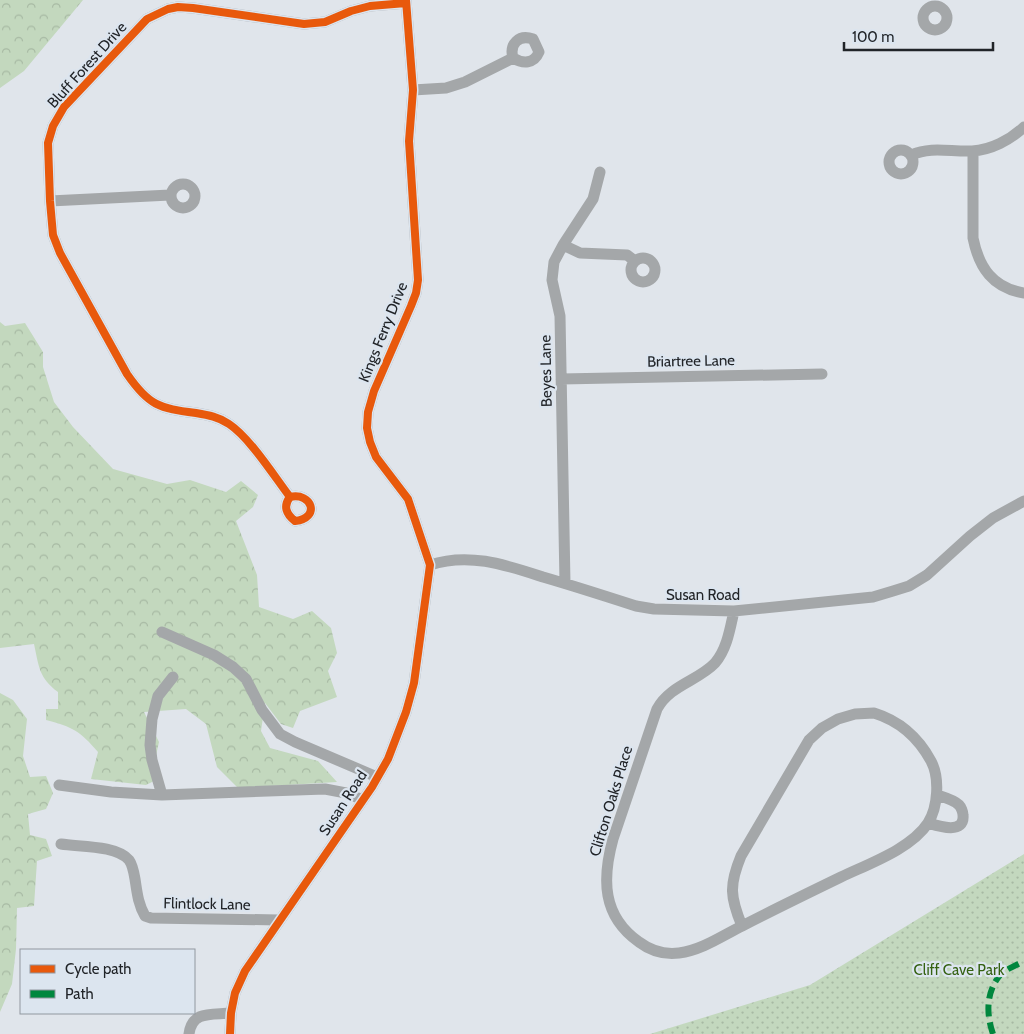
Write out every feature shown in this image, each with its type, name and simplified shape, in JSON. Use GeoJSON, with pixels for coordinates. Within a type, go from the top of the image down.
{"type":"FeatureCollection","features":[{"type":"Feature","properties":{"kind":"street","name":"Bluff Forest Drive"},"geometry":{"type":"LineString","coordinates":[[290,497],[242,434],[228,423],[210,416],[167,409],[153,403],[139,392],[127,374],[60,253],[53,235],[48,143],[53,126],[64,108],[147,19],[168,9],[184,7],[304,24],[325,22],[377,3],[406,1]]}},
{"type":"Feature","properties":{"kind":"street","name":"Kings Ferry Drive"},"geometry":{"type":"LineString","coordinates":[[406,1],[413,90],[408,141],[418,280],[411,306],[374,391],[368,412],[367,428],[376,457],[408,499],[430,565]]}},
{"type":"Feature","properties":{"kind":"street"},"geometry":{"type":"LineString","coordinates":[[413,90],[446,88],[465,82],[512,58]]}},
{"type":"Feature","properties":{"kind":"street"},"geometry":{"type":"LineString","coordinates":[[911,155],[924,150],[973,151],[989,148],[1016,135],[1024,127]]}},
{"type":"Feature","properties":{"kind":"street"},"geometry":{"type":"LineString","coordinates":[[973,151],[973,238],[976,252],[980,263],[988,275],[1012,291],[1024,293]]}},
{"type":"Feature","properties":{"kind":"street","name":"Beyes Lane"},"geometry":{"type":"LineString","coordinates":[[564,583],[560,316],[552,280],[554,262],[593,199],[600,172]]}},
{"type":"Feature","properties":{"kind":"street"},"geometry":{"type":"LineString","coordinates":[[50,201],[170,195]]}},
{"type":"Feature","properties":{"kind":"street"},"geometry":{"type":"LineString","coordinates":[[563,245],[580,253],[627,255],[635,261]]}},
{"type":"Feature","properties":{"kind":"street","name":"Briartree Lane"},"geometry":{"type":"LineString","coordinates":[[561,379],[822,374]]}},
{"type":"Feature","properties":{"kind":"street","name":"Susan Road"},"geometry":{"type":"LineString","coordinates":[[230,1034],[231,1013],[239,982],[279,920],[363,800],[388,759],[398,736],[414,683],[430,565],[456,560],[493,562],[645,608],[734,611],[873,597],[909,586],[927,575],[993,518],[1024,502]]}},
{"type":"Feature","properties":{"kind":"street","name":"Clifton Oaks Place"},"geometry":{"type":"LineString","coordinates":[[734,611],[724,648],[715,662],[705,672],[667,695],[657,709],[613,839],[608,859],[608,896],[612,912],[628,935],[653,951],[665,954],[680,953],[703,946],[903,846],[928,823],[937,795],[933,765],[924,748],[912,735],[887,717],[874,713],[855,714],[838,719],[822,728],[803,748],[741,856],[732,883],[732,896],[735,910],[742,926]]}},
{"type":"Feature","properties":{"kind":"street"},"geometry":{"type":"LineString","coordinates":[[162,632],[214,655],[234,667],[246,679],[262,710],[280,734],[377,777]]}},
{"type":"Feature","properties":{"kind":"street"},"geometry":{"type":"LineString","coordinates":[[162,795],[152,760],[150,745],[152,719],[158,696],[173,677]]}},
{"type":"Feature","properties":{"kind":"street"},"geometry":{"type":"LineString","coordinates":[[59,785],[111,792],[162,795],[325,789],[346,793],[363,800]]}},
{"type":"Feature","properties":{"kind":"street"},"geometry":{"type":"LineString","coordinates":[[928,823],[945,828],[954,828],[964,821],[963,812],[958,804],[937,795]]}},
{"type":"Feature","properties":{"kind":"street","name":"Flintlock Lane"},"geometry":{"type":"LineString","coordinates":[[61,844],[114,850],[124,856],[130,862],[135,877],[140,908],[145,916],[151,918],[279,920]]}},
{"type":"Feature","properties":{"kind":"street"},"geometry":{"type":"LineString","coordinates":[[189,1034],[194,1020],[199,1017],[231,1013]]}},
{"type":"Feature","properties":{"kind":"green space"},"geometry":{"type":"Polygon","coordinates":[[[0,0],[83,0],[24,71],[0,88],[0,0]]]}},
{"type":"Feature","properties":{"kind":"green space"},"geometry":{"type":"Polygon","coordinates":[[[0,322],[5,326],[25,323],[43,352],[43,367],[54,402],[73,427],[113,469],[167,484],[190,480],[226,492],[241,481],[258,495],[253,507],[236,521],[257,575],[259,607],[293,619],[312,611],[331,628],[337,653],[328,671],[337,697],[300,711],[293,728],[281,724],[265,703],[261,731],[270,748],[318,761],[337,782],[238,788],[217,767],[206,724],[186,709],[144,712],[159,742],[155,760],[158,779],[146,785],[91,779],[98,752],[86,739],[75,731],[46,720],[46,709],[58,709],[58,692],[43,677],[34,644],[0,648],[0,322]]]}},
{"type":"Feature","properties":{"kind":"green space"},"geometry":{"type":"Polygon","coordinates":[[[0,693],[13,700],[27,719],[23,756],[30,777],[46,776],[53,793],[46,809],[28,814],[30,835],[46,839],[52,856],[37,861],[34,906],[17,908],[16,949],[12,984],[0,1012],[0,693]]]}},
{"type":"Feature","properties":{"kind":"green space","name":"Cliff Cave Park"},"geometry":{"type":"Polygon","coordinates":[[[1024,854],[1024,1034],[650,1034],[810,985],[1024,854]]]}},
{"type":"Feature","properties":{"kind":"marked path"},"geometry":{"type":"LineString","coordinates":[[993,1034],[988,1011],[992,989],[1002,973],[1024,961]]}},
{"type":"Feature","properties":{"kind":"cycle path"},"geometry":{"type":"LineString","coordinates":[[230,1034],[231,1013],[235,993],[245,971],[372,787],[388,759],[406,712],[414,683],[430,565],[408,499],[376,457],[367,428],[368,412],[374,391],[411,306],[418,280],[409,141],[413,90],[406,0]]}},
{"type":"Feature","properties":{"kind":"cycle path"},"geometry":{"type":"LineString","coordinates":[[290,497],[298,496],[308,502],[311,511],[303,519],[295,521],[289,516],[286,507],[290,497],[269,468],[237,430],[213,417],[156,404],[142,393],[127,374],[60,253],[53,235],[48,143],[53,126],[64,107],[147,19],[168,9],[178,7],[193,8],[304,24],[325,22],[351,11],[370,6],[406,3]]}}]}
